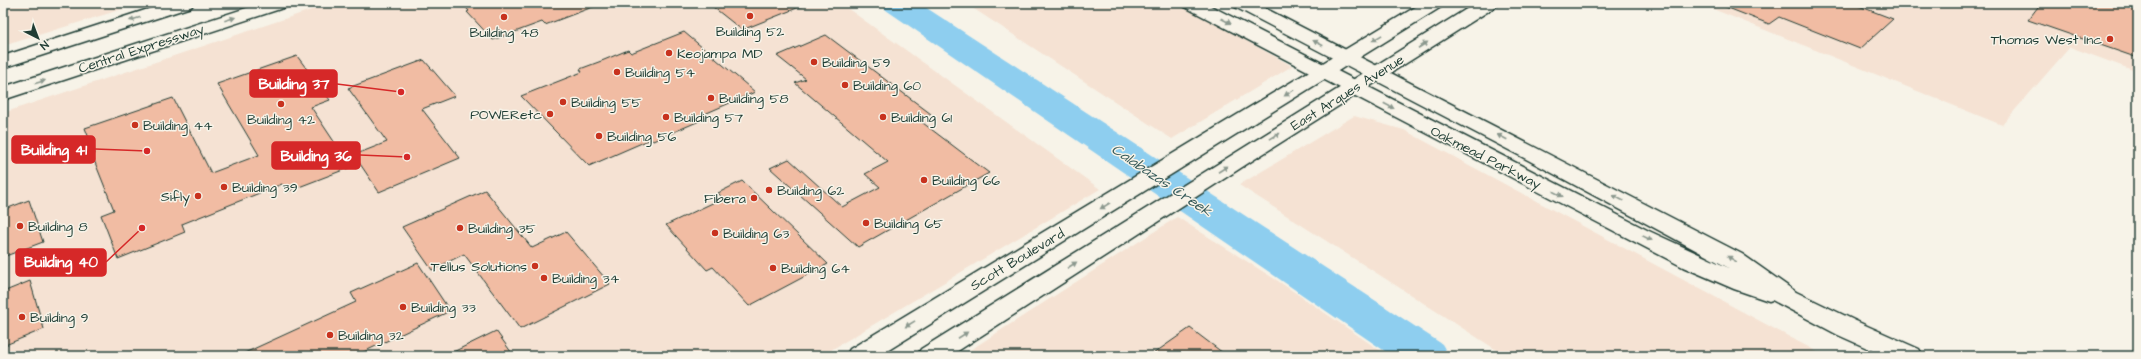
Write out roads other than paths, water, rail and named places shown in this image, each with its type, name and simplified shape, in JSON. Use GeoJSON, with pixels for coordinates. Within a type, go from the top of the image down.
{"type":"FeatureCollection","features":[{"type":"Feature","properties":{"kind":"main road","name":"Central Expressway"},"geometry":{"type":"LineString","coordinates":[[3,62],[185,3]]}},
{"type":"Feature","properties":{"kind":"main road","name":"Central Expressway"},"geometry":{"type":"LineString","coordinates":[[3,94],[280,3]]}},
{"type":"Feature","properties":{"kind":"main road","name":"Oakmead Parkway"},"geometry":{"type":"LineString","coordinates":[[1191,3],[1486,157],[1734,281],[1787,298],[1847,328],[1910,356]]}},
{"type":"Feature","properties":{"kind":"main road","name":"Oakmead Parkway"},"geometry":{"type":"LineString","coordinates":[[1241,3],[1536,155],[1734,260],[1787,298]]}},
{"type":"Feature","properties":{"kind":"main road"},"geometry":{"type":"LineString","coordinates":[[1322,72],[1435,3]]}},
{"type":"Feature","properties":{"kind":"main road","name":"East Arques Avenue"},"geometry":{"type":"LineString","coordinates":[[930,356],[1167,204],[1489,3]]}},
{"type":"Feature","properties":{"kind":"main road","name":"Scott Boulevard"},"geometry":{"type":"LineString","coordinates":[[859,356],[1176,163],[1322,72]]}},
{"type":"Feature","properties":{"kind":"waterway","name":"Calabazas Creek"},"geometry":{"type":"LineString","coordinates":[[897,3],[1426,356]]}},
{"type":"Feature","properties":{"kind":"place","name":"Building 52"},"geometry":{"type":"Point","coordinates":[750,16]}},
{"type":"Feature","properties":{"kind":"place","name":"Building 48"},"geometry":{"type":"Point","coordinates":[504,17]}},
{"type":"Feature","properties":{"kind":"place","name":"Thomas West Inc"},"geometry":{"type":"Point","coordinates":[2110,39]}},
{"type":"Feature","properties":{"kind":"place","name":"Keojampa MD"},"geometry":{"type":"Point","coordinates":[669,53]}},
{"type":"Feature","properties":{"kind":"place","name":"Building 59"},"geometry":{"type":"Point","coordinates":[814,62]}},
{"type":"Feature","properties":{"kind":"place","name":"Building 54"},"geometry":{"type":"Point","coordinates":[617,72]}},
{"type":"Feature","properties":{"kind":"place","name":"Building 60"},"geometry":{"type":"Point","coordinates":[845,85]}},
{"type":"Feature","properties":{"kind":"place","name":"Building 37"},"geometry":{"type":"Point","coordinates":[401,92]}},
{"type":"Feature","properties":{"kind":"place","name":"Building 58"},"geometry":{"type":"Point","coordinates":[711,98]}},
{"type":"Feature","properties":{"kind":"place","name":"Building 55"},"geometry":{"type":"Point","coordinates":[563,102]}},
{"type":"Feature","properties":{"kind":"place","name":"Building 42"},"geometry":{"type":"Point","coordinates":[281,104]}},
{"type":"Feature","properties":{"kind":"place","name":"POWERetc"},"geometry":{"type":"Point","coordinates":[550,114]}},
{"type":"Feature","properties":{"kind":"place","name":"Building 57"},"geometry":{"type":"Point","coordinates":[666,117]}},
{"type":"Feature","properties":{"kind":"place","name":"Building 61"},"geometry":{"type":"Point","coordinates":[883,117]}},
{"type":"Feature","properties":{"kind":"place","name":"Building 44"},"geometry":{"type":"Point","coordinates":[135,125]}},
{"type":"Feature","properties":{"kind":"place","name":"Building 56"},"geometry":{"type":"Point","coordinates":[599,136]}},
{"type":"Feature","properties":{"kind":"place","name":"Building 41"},"geometry":{"type":"Point","coordinates":[147,151]}},
{"type":"Feature","properties":{"kind":"place","name":"Building 36"},"geometry":{"type":"Point","coordinates":[407,157]}},
{"type":"Feature","properties":{"kind":"place","name":"Building 66"},"geometry":{"type":"Point","coordinates":[924,180]}},
{"type":"Feature","properties":{"kind":"place","name":"Building 39"},"geometry":{"type":"Point","coordinates":[224,187]}},
{"type":"Feature","properties":{"kind":"place","name":"Building 62"},"geometry":{"type":"Point","coordinates":[769,190]}},
{"type":"Feature","properties":{"kind":"place","name":"Sifly"},"geometry":{"type":"Point","coordinates":[198,196]}},
{"type":"Feature","properties":{"kind":"place","name":"Fibera"},"geometry":{"type":"Point","coordinates":[754,198]}},
{"type":"Feature","properties":{"kind":"place","name":"Building 65"},"geometry":{"type":"Point","coordinates":[866,223]}},
{"type":"Feature","properties":{"kind":"place","name":"Building 8"},"geometry":{"type":"Point","coordinates":[20,226]}},
{"type":"Feature","properties":{"kind":"place","name":"Building 40"},"geometry":{"type":"Point","coordinates":[142,228]}},
{"type":"Feature","properties":{"kind":"place","name":"Building 35"},"geometry":{"type":"Point","coordinates":[460,228]}},
{"type":"Feature","properties":{"kind":"place","name":"Building 63"},"geometry":{"type":"Point","coordinates":[715,233]}},
{"type":"Feature","properties":{"kind":"place","name":"Tellus Solutions"},"geometry":{"type":"Point","coordinates":[535,266]}},
{"type":"Feature","properties":{"kind":"place","name":"Building 64"},"geometry":{"type":"Point","coordinates":[773,268]}},
{"type":"Feature","properties":{"kind":"place","name":"Building 34"},"geometry":{"type":"Point","coordinates":[544,278]}},
{"type":"Feature","properties":{"kind":"place","name":"Building 33"},"geometry":{"type":"Point","coordinates":[403,307]}},
{"type":"Feature","properties":{"kind":"place","name":"Building 9"},"geometry":{"type":"Point","coordinates":[22,317]}},
{"type":"Feature","properties":{"kind":"place","name":"Building 32"},"geometry":{"type":"Point","coordinates":[330,335]}}]}
